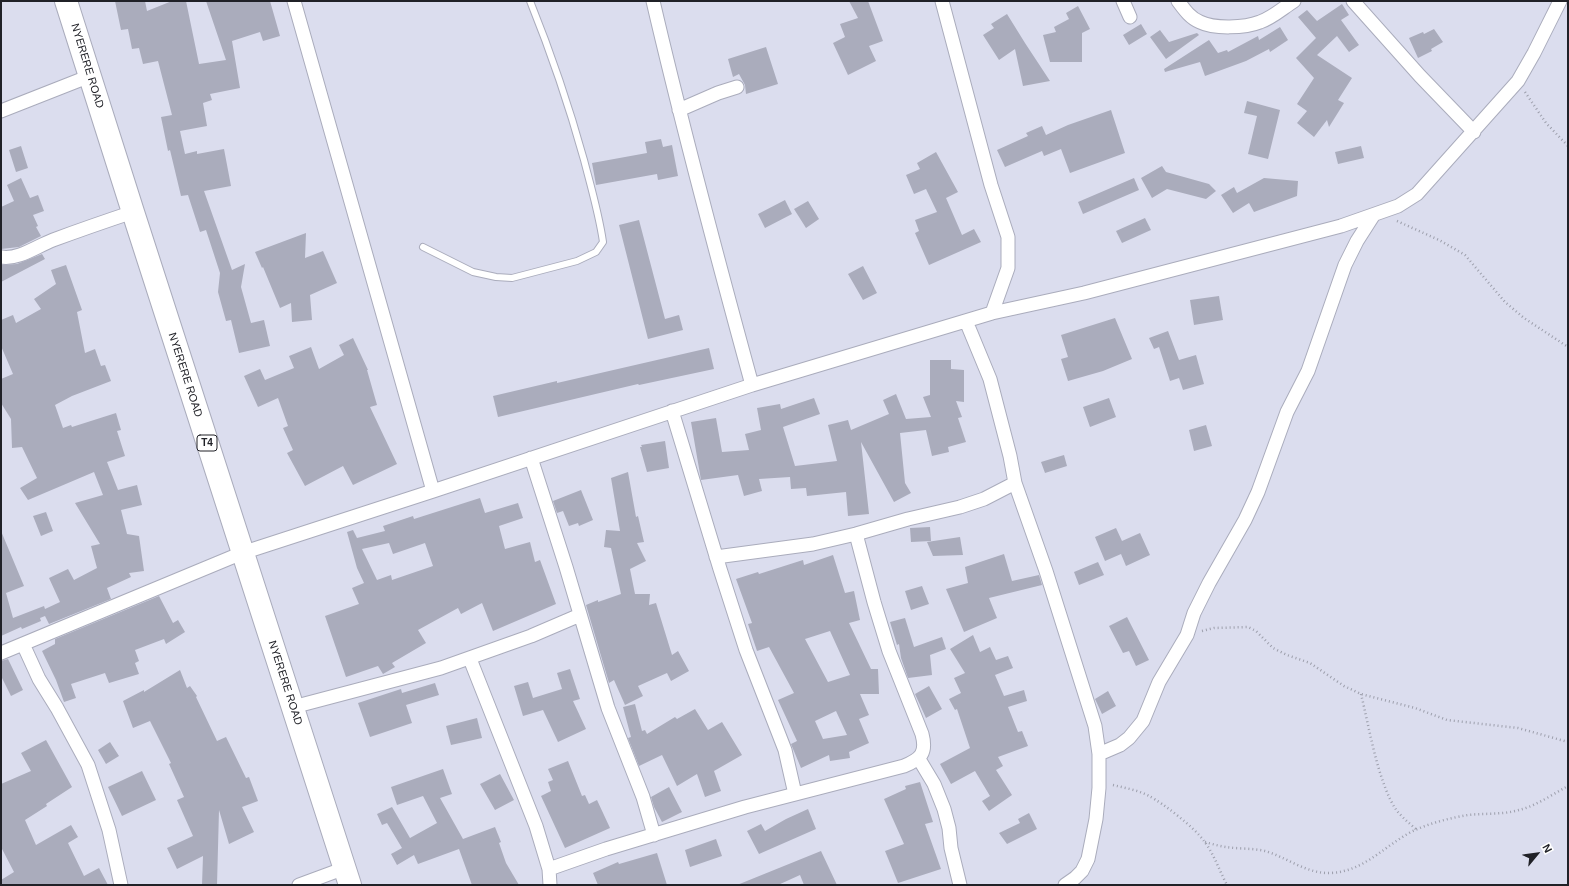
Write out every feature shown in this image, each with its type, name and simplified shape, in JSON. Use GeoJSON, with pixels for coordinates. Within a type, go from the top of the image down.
{"type":"FeatureCollection","features":[{"type":"Feature","properties":{"kind":"highway","name":"NYERERE ROAD"},"geometry":{"type":"LineString","coordinates":[[66,1],[132,212],[347,877]]}},
{"type":"Feature","properties":{"kind":"street"},"geometry":{"type":"LineString","coordinates":[[294,1],[433,491]]}},
{"type":"Feature","properties":{"kind":"street"},"geometry":{"type":"LineString","coordinates":[[653,1],[679,110],[752,385]]}},
{"type":"Feature","properties":{"kind":"street"},"geometry":{"type":"LineString","coordinates":[[942,1],[989,178],[1008,237],[1008,268],[992,313]]}},
{"type":"Feature","properties":{"kind":"street"},"geometry":{"type":"LineString","coordinates":[[1122,1],[1130,17]]}},
{"type":"Feature","properties":{"kind":"street"},"geometry":{"type":"LineString","coordinates":[[1178,1],[1186,12],[1199,22],[1218,26],[1241,26],[1260,22],[1294,1]]}},
{"type":"Feature","properties":{"kind":"street"},"geometry":{"type":"LineString","coordinates":[[1353,1],[1420,76],[1474,132]]}},
{"type":"Feature","properties":{"kind":"street"},"geometry":{"type":"LineString","coordinates":[[1,653],[242,553],[752,385],[992,313],[1084,293],[1180,269],[1341,226],[1398,206],[1417,194],[1518,81],[1560,1]]}},
{"type":"Feature","properties":{"kind":"street"},"geometry":{"type":"LineString","coordinates":[[1,111],[90,76]]}},
{"type":"Feature","properties":{"kind":"street"},"geometry":{"type":"LineString","coordinates":[[679,110],[710,96],[737,87]]}},
{"type":"Feature","properties":{"kind":"street"},"geometry":{"type":"LineString","coordinates":[[1,257],[20,255],[51,241],[132,212]]}},
{"type":"Feature","properties":{"kind":"street"},"geometry":{"type":"LineString","coordinates":[[1099,754],[1120,745],[1140,726],[1147,715],[1159,682],[1187,635],[1194,613],[1209,583],[1245,520],[1258,492],[1287,412],[1308,371],[1345,265],[1356,241],[1377,214]]}},
{"type":"Feature","properties":{"kind":"street"},"geometry":{"type":"LineString","coordinates":[[966,321],[990,379],[1010,456],[1015,483],[1046,571],[1095,726],[1099,754],[1099,782],[1096,819],[1088,859],[1082,870],[1075,878],[1065,885]]}},
{"type":"Feature","properties":{"kind":"street"},"geometry":{"type":"LineString","coordinates":[[672,411],[746,650],[780,737],[795,794]]}},
{"type":"Feature","properties":{"kind":"street"},"geometry":{"type":"LineString","coordinates":[[531,458],[608,708],[642,797],[654,835]]}},
{"type":"Feature","properties":{"kind":"street"},"geometry":{"type":"LineString","coordinates":[[716,557],[813,544],[856,534],[908,519],[960,507],[984,499],[1015,483]]}},
{"type":"Feature","properties":{"kind":"street"},"geometry":{"type":"LineString","coordinates":[[549,869],[606,849],[745,807],[904,766],[919,759],[924,747],[922,734],[890,651],[874,602],[856,534]]}},
{"type":"Feature","properties":{"kind":"street"},"geometry":{"type":"LineString","coordinates":[[293,707],[415,676],[470,659],[531,636],[580,615]]}},
{"type":"Feature","properties":{"kind":"street"},"geometry":{"type":"LineString","coordinates":[[23,644],[39,679],[57,708],[88,765],[109,830],[120,885]]}},
{"type":"Feature","properties":{"kind":"street"},"geometry":{"type":"LineString","coordinates":[[470,659],[536,826],[549,869],[550,885]]}},
{"type":"Feature","properties":{"kind":"street"},"geometry":{"type":"LineString","coordinates":[[919,759],[934,784],[944,809],[960,885]]}},
{"type":"Feature","properties":{"kind":"street"},"geometry":{"type":"LineString","coordinates":[[299,885],[347,877]]}},
{"type":"Feature","properties":{"kind":"lane"},"geometry":{"type":"LineString","coordinates":[[423,247],[473,272],[496,277],[512,278],[578,261],[596,252],[603,242],[600,221],[576,132],[543,34],[530,1]]}},
{"type":"Feature","properties":{"kind":"path"},"geometry":{"type":"LineString","coordinates":[[1518,81],[1546,123],[1568,146]]}},
{"type":"Feature","properties":{"kind":"path"},"geometry":{"type":"LineString","coordinates":[[1377,214],[1457,249],[1472,262],[1505,302],[1524,318],[1568,347]]}},
{"type":"Feature","properties":{"kind":"path"},"geometry":{"type":"LineString","coordinates":[[1187,635],[1214,628],[1248,627],[1256,630],[1273,648],[1287,656],[1310,663],[1344,686],[1361,694],[1415,708],[1447,720],[1518,728],[1568,742]]}},
{"type":"Feature","properties":{"kind":"path"},"geometry":{"type":"LineString","coordinates":[[1361,694],[1376,754],[1387,789],[1397,810],[1407,822],[1417,830]]}},
{"type":"Feature","properties":{"kind":"path"},"geometry":{"type":"LineString","coordinates":[[1099,782],[1137,791],[1149,796],[1197,832],[1205,842],[1227,885]]}},
{"type":"Feature","properties":{"kind":"path"},"geometry":{"type":"LineString","coordinates":[[1205,842],[1225,847],[1262,851],[1277,855],[1315,871],[1329,873],[1345,871],[1357,867],[1417,830],[1444,820],[1469,815],[1506,813],[1522,810],[1568,786]]}},
{"type":"Feature","properties":{"kind":"building"},"geometry":{"type":"Polygon","coordinates":[[[115,1],[145,1],[147,11],[172,1],[186,1],[199,64],[226,60],[206,1],[270,1],[280,36],[263,41],[260,32],[232,41],[240,88],[210,94],[212,100],[203,103],[207,126],[180,131],[185,154],[197,151],[197,154],[224,149],[231,186],[204,191],[232,270],[245,264],[241,287],[251,323],[264,320],[270,346],[239,353],[231,320],[226,321],[218,292],[220,273],[206,230],[200,232],[188,195],[181,196],[170,150],[168,151],[161,117],[172,115],[158,61],[143,64],[139,48],[132,49],[128,29],[121,30],[115,1]]]}},
{"type":"Feature","properties":{"kind":"building"},"geometry":{"type":"Polygon","coordinates":[[[849,1],[868,1],[883,41],[869,46],[876,61],[848,75],[833,43],[845,37],[840,24],[858,18],[849,1]]]}},
{"type":"Feature","properties":{"kind":"building"},"geometry":{"type":"Polygon","coordinates":[[[1342,4],[1349,15],[1341,20],[1359,45],[1349,52],[1337,36],[1317,55],[1352,78],[1338,100],[1344,103],[1329,127],[1327,120],[1314,137],[1297,123],[1307,111],[1297,104],[1314,78],[1296,58],[1316,38],[1298,17],[1307,10],[1317,21],[1342,4]]]}},
{"type":"Feature","properties":{"kind":"building"},"geometry":{"type":"Polygon","coordinates":[[[1078,6],[1090,29],[1082,33],[1082,62],[1050,62],[1043,35],[1056,32],[1054,27],[1069,19],[1066,13],[1078,6]]]}},
{"type":"Feature","properties":{"kind":"building"},"geometry":{"type":"Polygon","coordinates":[[[1007,14],[1050,81],[1023,86],[1015,49],[999,60],[983,35],[994,28],[991,24],[1007,14]]]}},
{"type":"Feature","properties":{"kind":"building"},"geometry":{"type":"Polygon","coordinates":[[[1141,24],[1147,34],[1129,45],[1123,35],[1141,24]]]}},
{"type":"Feature","properties":{"kind":"building"},"geometry":{"type":"Polygon","coordinates":[[[1280,27],[1288,40],[1270,52],[1269,49],[1246,61],[1205,76],[1200,62],[1165,72],[1164,69],[1209,40],[1218,53],[1227,50],[1228,52],[1258,36],[1259,40],[1280,27]]]}},
{"type":"Feature","properties":{"kind":"building"},"geometry":{"type":"Polygon","coordinates":[[[1434,29],[1443,42],[1431,49],[1432,51],[1418,58],[1409,38],[1423,32],[1424,34],[1434,29]]]}},
{"type":"Feature","properties":{"kind":"building"},"geometry":{"type":"Polygon","coordinates":[[[1160,30],[1169,42],[1197,33],[1199,35],[1166,59],[1150,37],[1160,30]]]}},
{"type":"Feature","properties":{"kind":"building"},"geometry":{"type":"Polygon","coordinates":[[[766,47],[778,84],[746,94],[745,85],[739,74],[733,77],[728,59],[766,47]]]}},
{"type":"Feature","properties":{"kind":"building"},"geometry":{"type":"Polygon","coordinates":[[[1247,101],[1280,110],[1268,159],[1248,154],[1257,116],[1244,113],[1247,101]]]}},
{"type":"Feature","properties":{"kind":"building"},"geometry":{"type":"Polygon","coordinates":[[[1111,110],[1125,153],[1070,173],[1061,149],[1044,156],[1042,151],[1005,167],[997,150],[1028,136],[1026,133],[1042,126],[1046,135],[1068,125],[1111,110]]]}},
{"type":"Feature","properties":{"kind":"building"},"geometry":{"type":"Polygon","coordinates":[[[661,139],[663,147],[672,145],[678,176],[658,180],[657,174],[596,185],[592,163],[647,153],[645,142],[661,139]]]}},
{"type":"Feature","properties":{"kind":"building"},"geometry":{"type":"Polygon","coordinates":[[[21,146],[28,168],[16,172],[9,150],[21,146]]]}},
{"type":"Feature","properties":{"kind":"building"},"geometry":{"type":"Polygon","coordinates":[[[1361,146],[1364,158],[1338,164],[1335,152],[1361,146]]]}},
{"type":"Feature","properties":{"kind":"building"},"geometry":{"type":"Polygon","coordinates":[[[936,152],[958,192],[946,198],[962,235],[974,229],[981,242],[929,265],[915,233],[919,231],[915,220],[937,212],[926,189],[914,194],[906,175],[920,169],[917,163],[936,152]]]}},
{"type":"Feature","properties":{"kind":"building"},"geometry":{"type":"Polygon","coordinates":[[[1162,166],[1166,172],[1209,184],[1216,191],[1206,199],[1167,189],[1152,198],[1141,178],[1162,166]]]}},
{"type":"Feature","properties":{"kind":"building"},"geometry":{"type":"Polygon","coordinates":[[[21,178],[30,198],[38,195],[44,211],[33,215],[38,226],[36,227],[41,236],[19,247],[1,249],[1,207],[14,201],[7,185],[21,178]]]}},
{"type":"Feature","properties":{"kind":"building"},"geometry":{"type":"Polygon","coordinates":[[[1134,178],[1139,190],[1083,214],[1078,202],[1134,178]]]}},
{"type":"Feature","properties":{"kind":"building"},"geometry":{"type":"Polygon","coordinates":[[[1264,178],[1298,181],[1297,196],[1254,212],[1249,203],[1233,213],[1221,195],[1234,187],[1237,193],[1264,178]]]}},
{"type":"Feature","properties":{"kind":"building"},"geometry":{"type":"Polygon","coordinates":[[[785,200],[792,214],[765,228],[758,214],[785,200]]]}},
{"type":"Feature","properties":{"kind":"building"},"geometry":{"type":"Polygon","coordinates":[[[808,201],[819,219],[806,228],[794,209],[808,201]]]}},
{"type":"Feature","properties":{"kind":"building"},"geometry":{"type":"Polygon","coordinates":[[[1145,218],[1151,230],[1122,243],[1116,231],[1145,218]]]}},
{"type":"Feature","properties":{"kind":"building"},"geometry":{"type":"Polygon","coordinates":[[[639,220],[665,319],[679,315],[683,330],[648,339],[619,225],[639,220]]]}},
{"type":"Feature","properties":{"kind":"building"},"geometry":{"type":"Polygon","coordinates":[[[306,233],[305,258],[323,251],[337,283],[310,295],[312,320],[292,322],[291,303],[280,308],[255,252],[306,233]]]}},
{"type":"Feature","properties":{"kind":"building"},"geometry":{"type":"Polygon","coordinates":[[[42,254],[45,259],[1,282],[1,265],[17,264],[42,254]]]}},
{"type":"Feature","properties":{"kind":"building"},"geometry":{"type":"Polygon","coordinates":[[[66,265],[82,310],[77,312],[85,353],[95,349],[101,366],[105,365],[111,381],[72,396],[55,405],[63,428],[71,425],[72,427],[116,413],[121,430],[117,431],[125,456],[107,462],[118,490],[137,485],[142,505],[121,510],[127,534],[139,536],[144,571],[129,573],[131,577],[107,588],[111,599],[49,624],[45,616],[40,618],[41,621],[22,629],[21,627],[1,636],[1,531],[24,586],[6,593],[13,618],[44,606],[45,609],[60,602],[49,578],[68,569],[74,580],[97,568],[91,546],[100,544],[75,503],[103,495],[94,472],[28,500],[20,488],[37,478],[22,447],[12,448],[11,419],[1,403],[1,379],[13,374],[1,346],[1,320],[13,315],[16,323],[41,309],[34,299],[56,284],[51,270],[66,265]]]}},
{"type":"Feature","properties":{"kind":"building"},"geometry":{"type":"Polygon","coordinates":[[[863,266],[877,293],[863,300],[848,274],[863,266]]]}},
{"type":"Feature","properties":{"kind":"building"},"geometry":{"type":"Polygon","coordinates":[[[1219,296],[1223,320],[1194,325],[1190,300],[1219,296]]]}},
{"type":"Feature","properties":{"kind":"building"},"geometry":{"type":"Polygon","coordinates":[[[1115,318],[1132,359],[1103,371],[1068,381],[1061,359],[1068,357],[1061,335],[1115,318]]]}},
{"type":"Feature","properties":{"kind":"building"},"geometry":{"type":"Polygon","coordinates":[[[1168,331],[1179,360],[1196,355],[1204,384],[1183,390],[1179,378],[1170,381],[1159,347],[1154,349],[1149,338],[1168,331]]]}},
{"type":"Feature","properties":{"kind":"building"},"geometry":{"type":"Polygon","coordinates":[[[353,338],[368,370],[377,405],[370,407],[397,464],[353,485],[343,466],[305,486],[287,453],[293,450],[283,428],[288,426],[278,398],[258,407],[244,376],[260,369],[265,380],[294,368],[289,356],[311,347],[319,369],[344,355],[339,345],[353,338]]]}},
{"type":"Feature","properties":{"kind":"building"},"geometry":{"type":"Polygon","coordinates":[[[709,348],[714,369],[638,384],[498,417],[493,396],[709,348]]]}},
{"type":"Feature","properties":{"kind":"building"},"geometry":{"type":"Polygon","coordinates":[[[930,360],[951,360],[951,369],[964,370],[964,402],[956,401],[962,417],[958,418],[966,442],[948,447],[949,452],[932,456],[926,430],[900,433],[905,483],[911,493],[894,502],[861,442],[869,514],[848,516],[846,492],[807,496],[806,488],[791,489],[790,477],[759,479],[762,491],[744,496],[738,475],[701,480],[691,422],[716,418],[722,452],[749,450],[745,434],[761,430],[757,408],[780,404],[781,409],[814,398],[820,414],[783,427],[795,466],[837,461],[828,425],[848,420],[851,430],[889,414],[883,400],[896,394],[906,419],[931,417],[923,397],[930,395],[930,360]]]}},
{"type":"Feature","properties":{"kind":"building"},"geometry":{"type":"Polygon","coordinates":[[[1109,398],[1116,417],[1090,427],[1083,407],[1109,398]]]}},
{"type":"Feature","properties":{"kind":"building"},"geometry":{"type":"Polygon","coordinates":[[[1206,425],[1212,446],[1194,451],[1189,430],[1206,425]]]}},
{"type":"Feature","properties":{"kind":"building"},"geometry":{"type":"Polygon","coordinates":[[[665,441],[669,468],[647,472],[640,447],[642,447],[641,445],[665,441]]]}},
{"type":"Feature","properties":{"kind":"building"},"geometry":{"type":"Polygon","coordinates":[[[1064,455],[1067,466],[1045,473],[1041,462],[1064,455]]]}},
{"type":"Feature","properties":{"kind":"building"},"geometry":{"type":"Polygon","coordinates":[[[628,472],[636,517],[638,516],[644,542],[637,543],[646,561],[630,569],[635,594],[650,594],[649,605],[656,603],[672,655],[678,651],[689,671],[671,681],[667,673],[638,686],[643,696],[625,705],[614,680],[609,683],[586,605],[621,594],[611,548],[604,547],[606,530],[620,531],[611,478],[628,472]]]}},
{"type":"Feature","properties":{"kind":"building"},"geometry":{"type":"Polygon","coordinates":[[[581,490],[593,520],[579,526],[578,523],[569,526],[563,511],[557,513],[553,501],[581,490]]]}},
{"type":"Feature","properties":{"kind":"building"},"geometry":{"type":"Polygon","coordinates":[[[480,498],[485,513],[518,503],[523,518],[499,526],[505,549],[530,542],[535,562],[540,560],[556,604],[493,631],[482,603],[461,614],[458,608],[418,630],[426,643],[392,663],[395,667],[383,674],[378,666],[346,677],[325,616],[359,604],[352,588],[364,583],[357,568],[347,532],[353,530],[357,538],[385,531],[383,526],[413,516],[414,519],[480,498]],[[389,543],[362,549],[377,580],[391,575],[392,580],[433,566],[425,543],[393,554],[389,543]]]}},
{"type":"Feature","properties":{"kind":"building"},"geometry":{"type":"Polygon","coordinates":[[[46,512],[53,531],[41,536],[33,516],[46,512]]]}},
{"type":"Feature","properties":{"kind":"building"},"geometry":{"type":"Polygon","coordinates":[[[930,527],[931,541],[911,542],[910,528],[930,527]]]}},
{"type":"Feature","properties":{"kind":"building"},"geometry":{"type":"Polygon","coordinates":[[[1116,528],[1122,541],[1140,533],[1150,555],[1126,566],[1121,554],[1105,561],[1095,537],[1116,528]]]}},
{"type":"Feature","properties":{"kind":"building"},"geometry":{"type":"Polygon","coordinates":[[[960,537],[963,555],[933,556],[927,542],[960,537]]]}},
{"type":"Feature","properties":{"kind":"building"},"geometry":{"type":"Polygon","coordinates":[[[1004,554],[1012,581],[1039,575],[1042,585],[989,598],[997,618],[964,632],[946,589],[968,583],[965,567],[1004,554]]]}},
{"type":"Feature","properties":{"kind":"building"},"geometry":{"type":"Polygon","coordinates":[[[833,555],[845,593],[854,591],[860,620],[849,623],[871,669],[878,669],[879,694],[860,694],[869,715],[859,719],[869,743],[849,752],[850,758],[830,761],[829,755],[801,768],[791,744],[797,741],[778,700],[794,693],[769,647],[757,651],[748,624],[752,623],[736,579],[758,572],[759,574],[803,560],[804,565],[833,555]],[[830,631],[805,639],[828,682],[850,675],[830,631]],[[836,711],[815,721],[823,739],[847,735],[836,711]]]}},
{"type":"Feature","properties":{"kind":"building"},"geometry":{"type":"Polygon","coordinates":[[[1098,562],[1104,575],[1079,585],[1074,572],[1098,562]]]}},
{"type":"Feature","properties":{"kind":"building"},"geometry":{"type":"Polygon","coordinates":[[[922,586],[929,604],[911,610],[905,591],[922,586]]]}},
{"type":"Feature","properties":{"kind":"building"},"geometry":{"type":"Polygon","coordinates":[[[159,596],[173,623],[178,620],[185,632],[166,644],[164,639],[135,650],[139,661],[135,663],[139,674],[109,683],[105,673],[71,684],[76,698],[64,702],[56,680],[42,651],[55,644],[55,639],[159,596]]]}},
{"type":"Feature","properties":{"kind":"building"},"geometry":{"type":"Polygon","coordinates":[[[1127,617],[1149,660],[1136,666],[1129,651],[1123,653],[1109,626],[1127,617]]]}},
{"type":"Feature","properties":{"kind":"building"},"geometry":{"type":"Polygon","coordinates":[[[905,618],[914,647],[942,637],[946,649],[930,655],[932,675],[908,678],[901,658],[899,644],[897,645],[890,622],[905,618]]]}},
{"type":"Feature","properties":{"kind":"building"},"geometry":{"type":"Polygon","coordinates":[[[973,635],[980,652],[990,647],[996,660],[1008,656],[1013,668],[995,675],[1004,696],[1024,690],[1027,701],[1008,707],[1018,732],[1022,731],[1028,746],[998,757],[1003,766],[996,770],[1012,795],[989,811],[982,801],[990,796],[975,771],[951,784],[940,764],[970,748],[957,709],[955,710],[949,699],[961,693],[954,678],[965,673],[950,649],[973,635]]]}},
{"type":"Feature","properties":{"kind":"building"},"geometry":{"type":"Polygon","coordinates":[[[8,659],[23,690],[11,696],[1,676],[1,661],[8,659]]]}},
{"type":"Feature","properties":{"kind":"building"},"geometry":{"type":"Polygon","coordinates":[[[570,669],[580,699],[573,701],[586,729],[558,742],[543,710],[523,716],[514,686],[528,682],[533,698],[562,689],[557,673],[570,669]]]}},
{"type":"Feature","properties":{"kind":"building"},"geometry":{"type":"Polygon","coordinates":[[[180,670],[187,688],[190,686],[197,696],[196,697],[217,741],[226,737],[246,778],[249,777],[258,801],[242,807],[254,832],[229,844],[219,810],[217,885],[202,885],[203,856],[177,869],[167,848],[193,836],[177,800],[184,797],[169,764],[171,763],[150,721],[133,728],[123,701],[144,690],[144,692],[180,670]]]}},
{"type":"Feature","properties":{"kind":"building"},"geometry":{"type":"Polygon","coordinates":[[[435,683],[439,695],[406,705],[412,723],[370,737],[358,703],[401,689],[402,693],[435,683]]]}},
{"type":"Feature","properties":{"kind":"building"},"geometry":{"type":"Polygon","coordinates":[[[929,686],[942,709],[926,718],[915,694],[929,686]]]}},
{"type":"Feature","properties":{"kind":"building"},"geometry":{"type":"Polygon","coordinates":[[[1108,691],[1116,706],[1102,714],[1095,699],[1108,691]]]}},
{"type":"Feature","properties":{"kind":"building"},"geometry":{"type":"Polygon","coordinates":[[[635,704],[642,731],[645,730],[647,734],[675,717],[677,719],[695,709],[708,730],[722,722],[742,755],[714,771],[721,791],[705,797],[697,774],[677,786],[662,755],[639,766],[628,738],[631,737],[623,707],[635,704]]]}},
{"type":"Feature","properties":{"kind":"building"},"geometry":{"type":"Polygon","coordinates":[[[477,718],[482,738],[451,745],[446,726],[477,718]]]}},
{"type":"Feature","properties":{"kind":"building"},"geometry":{"type":"Polygon","coordinates":[[[46,740],[72,787],[25,820],[36,845],[71,825],[78,837],[68,843],[84,876],[99,868],[108,885],[1,885],[1,880],[14,872],[1,847],[1,784],[31,771],[21,753],[46,740]]]}},
{"type":"Feature","properties":{"kind":"building"},"geometry":{"type":"Polygon","coordinates":[[[110,742],[119,756],[106,764],[98,750],[110,742]]]}},
{"type":"Feature","properties":{"kind":"building"},"geometry":{"type":"Polygon","coordinates":[[[568,761],[582,796],[585,795],[589,804],[597,800],[610,828],[565,848],[541,796],[551,791],[548,782],[553,780],[548,769],[568,761]]]}},
{"type":"Feature","properties":{"kind":"building"},"geometry":{"type":"Polygon","coordinates":[[[443,769],[452,794],[440,798],[463,839],[495,827],[501,842],[499,843],[506,863],[519,885],[472,885],[459,849],[418,864],[414,855],[397,865],[391,854],[402,848],[387,823],[382,825],[377,814],[392,807],[410,838],[437,823],[423,796],[397,805],[391,787],[443,769]]]}},
{"type":"Feature","properties":{"kind":"building"},"geometry":{"type":"Polygon","coordinates":[[[142,771],[156,800],[122,816],[108,787],[142,771]]]}},
{"type":"Feature","properties":{"kind":"building"},"geometry":{"type":"Polygon","coordinates":[[[500,774],[514,800],[495,810],[480,784],[500,774]]]}},
{"type":"Feature","properties":{"kind":"building"},"geometry":{"type":"Polygon","coordinates":[[[920,782],[933,822],[925,824],[941,869],[898,883],[885,851],[904,844],[884,799],[906,789],[905,786],[920,782]]]}},
{"type":"Feature","properties":{"kind":"building"},"geometry":{"type":"Polygon","coordinates":[[[669,787],[682,812],[662,822],[654,807],[651,797],[669,787]]]}},
{"type":"Feature","properties":{"kind":"building"},"geometry":{"type":"Polygon","coordinates":[[[808,809],[816,829],[759,854],[747,831],[761,824],[765,831],[808,809]]]}},
{"type":"Feature","properties":{"kind":"building"},"geometry":{"type":"Polygon","coordinates":[[[1029,813],[1037,829],[1007,844],[999,833],[1020,823],[1018,819],[1029,813]]]}},
{"type":"Feature","properties":{"kind":"building"},"geometry":{"type":"Polygon","coordinates":[[[716,839],[722,856],[690,867],[685,850],[716,839]]]}},
{"type":"Feature","properties":{"kind":"building"},"geometry":{"type":"Polygon","coordinates":[[[821,851],[837,885],[804,885],[800,875],[778,885],[737,885],[821,851]]]}},
{"type":"Feature","properties":{"kind":"building"},"geometry":{"type":"Polygon","coordinates":[[[657,853],[667,885],[598,885],[593,873],[618,862],[619,864],[657,853]]]}}]}
